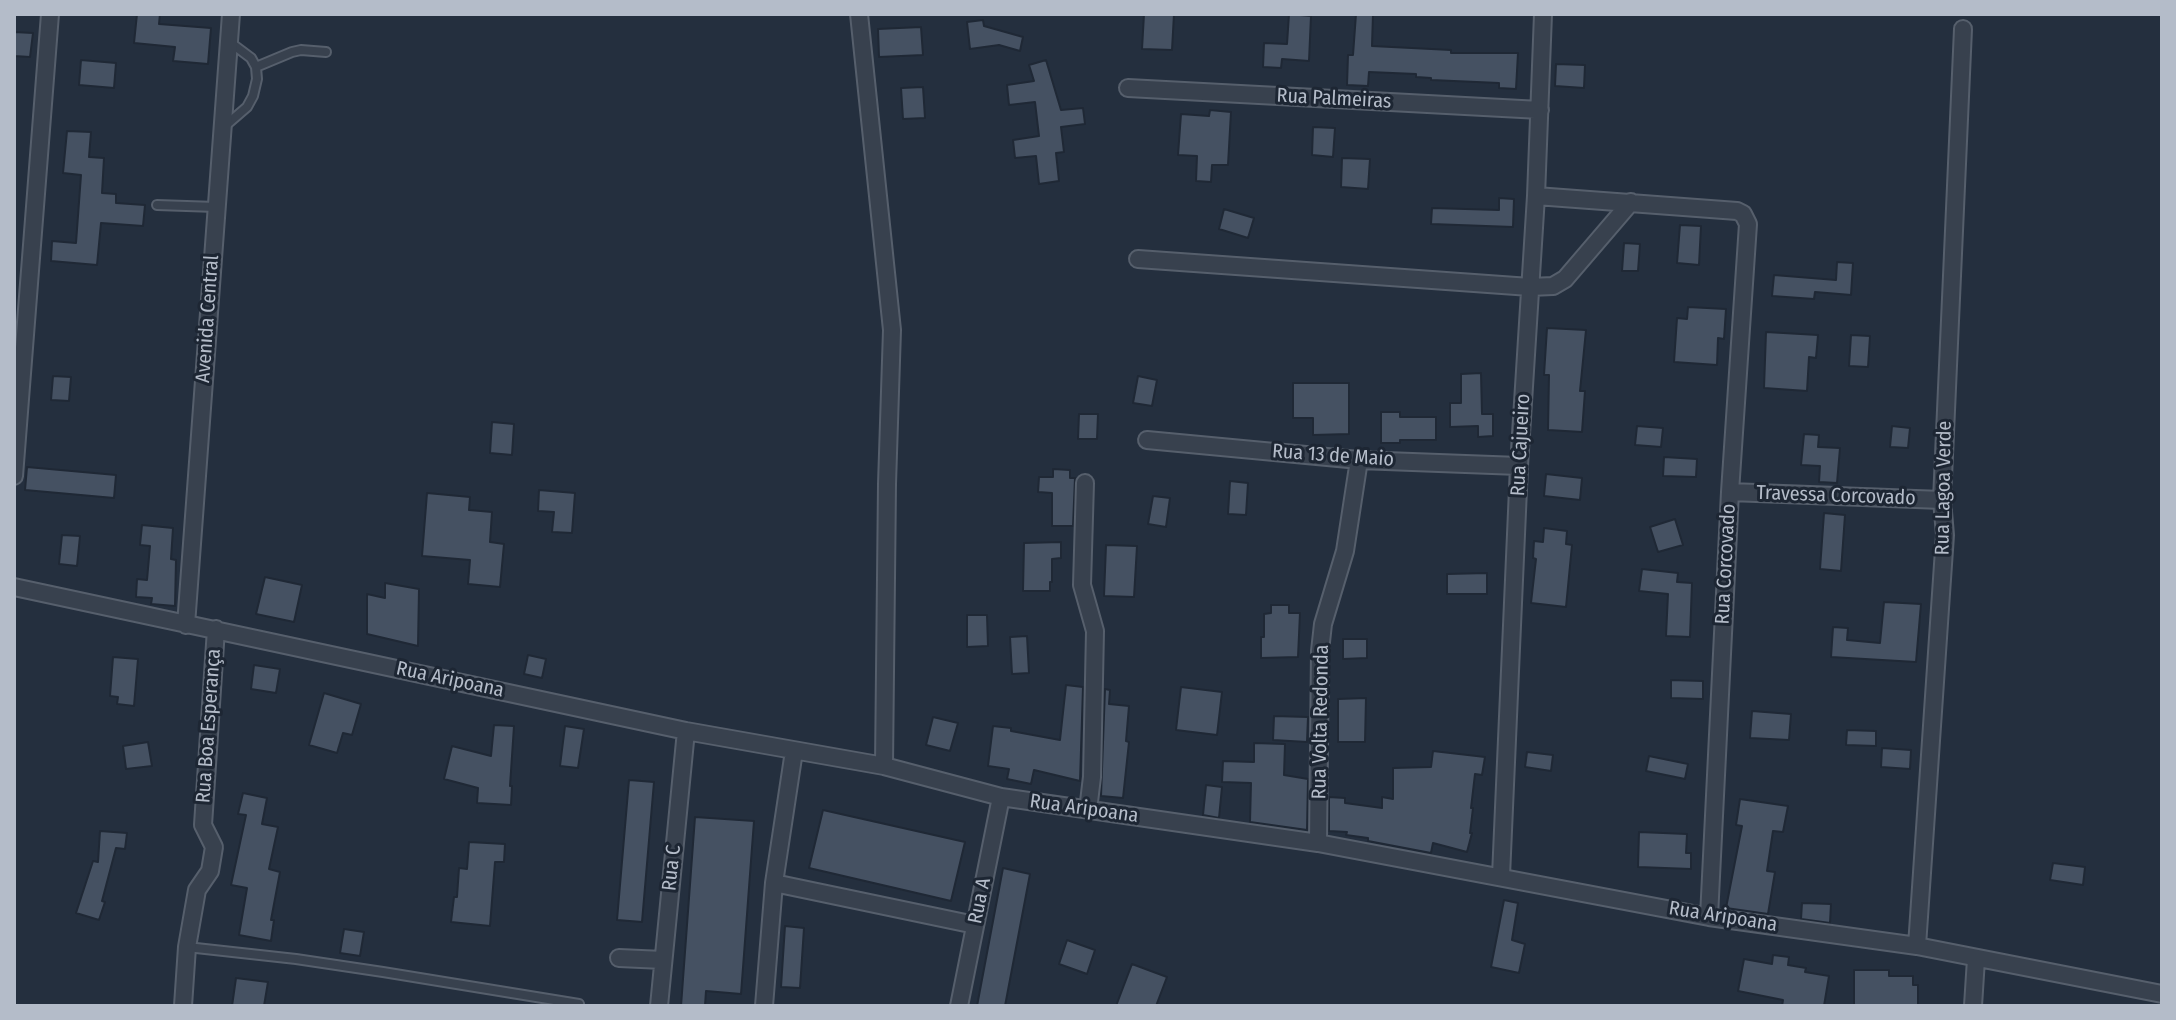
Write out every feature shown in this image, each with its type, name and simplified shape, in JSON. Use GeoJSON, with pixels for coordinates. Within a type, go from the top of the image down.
{"type":"FeatureCollection","features":[{"type":"Feature","properties":{"kind":"street"},"geometry":{"type":"LineString","coordinates":[[14,476],[50,14]]}},
{"type":"Feature","properties":{"kind":"street","name":"Avenida Central"},"geometry":{"type":"LineString","coordinates":[[186,625],[231,14]]}},
{"type":"Feature","properties":{"kind":"street"},"geometry":{"type":"LineString","coordinates":[[859,14],[892,330],[884,766]]}},
{"type":"Feature","properties":{"kind":"street","name":"Rua Cajueiro"},"geometry":{"type":"LineString","coordinates":[[1501,876],[1543,14]]}},
{"type":"Feature","properties":{"kind":"street","name":"Rua Lagoa Verde"},"geometry":{"type":"LineString","coordinates":[[1917,946],[1945,535],[1942,500],[1963,29]]}},
{"type":"Feature","properties":{"kind":"street","name":"Rua Palmeiras"},"geometry":{"type":"LineString","coordinates":[[1128,88],[1540,110]]}},
{"type":"Feature","properties":{"kind":"street"},"geometry":{"type":"LineString","coordinates":[[1536,196],[1631,202]]}},
{"type":"Feature","properties":{"kind":"street"},"geometry":{"type":"LineString","coordinates":[[1138,259],[1530,287],[1553,286],[1565,279],[1631,202]]}},
{"type":"Feature","properties":{"kind":"street","name":"Rua Corcovado"},"geometry":{"type":"LineString","coordinates":[[1631,202],[1731,210],[1743,214],[1748,224],[1730,492],[1709,917]]}},
{"type":"Feature","properties":{"kind":"street","name":"Rua 13 de Maio"},"geometry":{"type":"LineString","coordinates":[[1147,440],[1359,460],[1519,466]]}},
{"type":"Feature","properties":{"kind":"street","name":"Rua Volta Redonda"},"geometry":{"type":"LineString","coordinates":[[1318,843],[1320,651],[1323,624],[1345,551],[1359,460]]}},
{"type":"Feature","properties":{"kind":"street"},"geometry":{"type":"LineString","coordinates":[[1085,483],[1082,585],[1095,631],[1092,777],[1088,810]]}},
{"type":"Feature","properties":{"kind":"street","name":"Travessa Corcovado"},"geometry":{"type":"LineString","coordinates":[[1730,492],[1942,500]]}},
{"type":"Feature","properties":{"kind":"street","name":"Rua Aripoana"},"geometry":{"type":"LineString","coordinates":[[14,587],[686,731],[884,766],[1001,797],[1318,843],[1709,917],[1917,946],[2156,997]]}},
{"type":"Feature","properties":{"kind":"street","name":"Rua Boa Esperança"},"geometry":{"type":"LineString","coordinates":[[183,1006],[187,947],[197,890],[210,871],[214,847],[203,825],[216,629]]}},
{"type":"Feature","properties":{"kind":"street","name":"Rua C"},"geometry":{"type":"LineString","coordinates":[[659,1006],[686,731]]}},
{"type":"Feature","properties":{"kind":"street"},"geometry":{"type":"LineString","coordinates":[[764,1006],[774,883],[794,751]]}},
{"type":"Feature","properties":{"kind":"street","name":"Rua A"},"geometry":{"type":"LineString","coordinates":[[959,1006],[1001,797]]}},
{"type":"Feature","properties":{"kind":"street"},"geometry":{"type":"LineString","coordinates":[[774,883],[975,925]]}},
{"type":"Feature","properties":{"kind":"street"},"geometry":{"type":"LineString","coordinates":[[619,958],[663,960]]}},
{"type":"Feature","properties":{"kind":"street"},"geometry":{"type":"LineString","coordinates":[[1973,1006],[1976,959]]}},
{"type":"Feature","properties":{"kind":"lane"},"geometry":{"type":"LineString","coordinates":[[222,129],[247,107],[257,79],[251,58],[228,41]]}},
{"type":"Feature","properties":{"kind":"lane"},"geometry":{"type":"LineString","coordinates":[[256,67],[301,50],[326,52]]}},
{"type":"Feature","properties":{"kind":"lane"},"geometry":{"type":"LineString","coordinates":[[157,205],[216,207]]}},
{"type":"Feature","properties":{"kind":"lane"},"geometry":{"type":"LineString","coordinates":[[187,947],[311,961],[579,1004]]}},
{"type":"Feature","properties":{"kind":"building"},"geometry":{"type":"Polygon","coordinates":[[[137,14],[160,14],[159,24],[211,28],[208,64],[173,61],[175,47],[134,43],[137,14]]]}},
{"type":"Feature","properties":{"kind":"building"},"geometry":{"type":"Polygon","coordinates":[[[1144,14],[1174,14],[1172,50],[1142,49],[1144,14]]]}},
{"type":"Feature","properties":{"kind":"building"},"geometry":{"type":"Polygon","coordinates":[[[1289,14],[1311,16],[1309,61],[1282,59],[1281,68],[1263,67],[1264,43],[1287,44],[1289,14]]]}},
{"type":"Feature","properties":{"kind":"building"},"geometry":{"type":"Polygon","coordinates":[[[1356,14],[1373,14],[1372,46],[1451,50],[1451,53],[1518,53],[1516,89],[1499,88],[1499,83],[1431,80],[1416,77],[1416,74],[1369,72],[1368,86],[1347,85],[1348,55],[1353,55],[1356,14]]]}},
{"type":"Feature","properties":{"kind":"building"},"geometry":{"type":"Polygon","coordinates":[[[983,20],[984,26],[1023,37],[1020,51],[999,45],[970,49],[967,22],[983,20]]]}},
{"type":"Feature","properties":{"kind":"building"},"geometry":{"type":"Polygon","coordinates":[[[921,27],[923,55],[879,57],[878,29],[921,27]]]}},
{"type":"Feature","properties":{"kind":"building"},"geometry":{"type":"Polygon","coordinates":[[[14,32],[33,33],[30,57],[14,56],[14,32]]]}},
{"type":"Feature","properties":{"kind":"building"},"geometry":{"type":"Polygon","coordinates":[[[81,60],[116,63],[114,88],[79,85],[81,60]]]}},
{"type":"Feature","properties":{"kind":"building"},"geometry":{"type":"Polygon","coordinates":[[[1046,60],[1061,110],[1083,108],[1085,124],[1061,127],[1064,152],[1056,153],[1059,181],[1039,184],[1036,156],[1015,158],[1013,140],[1039,136],[1035,102],[1009,105],[1007,85],[1034,81],[1029,65],[1046,60]]]}},
{"type":"Feature","properties":{"kind":"building"},"geometry":{"type":"Polygon","coordinates":[[[1556,64],[1585,65],[1584,88],[1555,86],[1556,64]]]}},
{"type":"Feature","properties":{"kind":"building"},"geometry":{"type":"Polygon","coordinates":[[[923,87],[925,118],[903,119],[901,88],[923,87]]]}},
{"type":"Feature","properties":{"kind":"building"},"geometry":{"type":"Polygon","coordinates":[[[1210,110],[1231,112],[1228,165],[1212,165],[1211,182],[1196,181],[1197,156],[1178,155],[1181,114],[1209,116],[1210,110]]]}},
{"type":"Feature","properties":{"kind":"building"},"geometry":{"type":"Polygon","coordinates":[[[1313,127],[1335,128],[1333,157],[1312,155],[1313,127]]]}},
{"type":"Feature","properties":{"kind":"building"},"geometry":{"type":"Polygon","coordinates":[[[67,131],[91,132],[89,157],[104,158],[102,193],[116,194],[116,203],[145,205],[143,226],[101,223],[97,265],[51,261],[52,241],[76,243],[81,175],[63,173],[67,131]]]}},
{"type":"Feature","properties":{"kind":"building"},"geometry":{"type":"Polygon","coordinates":[[[1342,158],[1370,159],[1368,189],[1341,187],[1342,158]]]}},
{"type":"Feature","properties":{"kind":"building"},"geometry":{"type":"Polygon","coordinates":[[[1499,198],[1514,199],[1513,227],[1431,224],[1432,208],[1499,210],[1499,198]]]}},
{"type":"Feature","properties":{"kind":"building"},"geometry":{"type":"Polygon","coordinates":[[[1224,209],[1254,218],[1248,238],[1219,229],[1224,209]]]}},
{"type":"Feature","properties":{"kind":"building"},"geometry":{"type":"Polygon","coordinates":[[[1680,225],[1701,226],[1699,265],[1677,263],[1680,225]]]}},
{"type":"Feature","properties":{"kind":"building"},"geometry":{"type":"Polygon","coordinates":[[[1624,243],[1640,244],[1638,271],[1622,271],[1624,243]]]}},
{"type":"Feature","properties":{"kind":"building"},"geometry":{"type":"Polygon","coordinates":[[[1837,262],[1853,263],[1851,295],[1815,292],[1814,299],[1772,296],[1774,275],[1836,280],[1837,262]]]}},
{"type":"Feature","properties":{"kind":"building"},"geometry":{"type":"Polygon","coordinates":[[[1688,307],[1726,309],[1724,339],[1718,338],[1717,365],[1674,362],[1677,318],[1687,319],[1688,307]]]}},
{"type":"Feature","properties":{"kind":"building"},"geometry":{"type":"Polygon","coordinates":[[[1547,328],[1586,330],[1580,391],[1585,391],[1582,432],[1548,430],[1549,375],[1544,375],[1547,328]]]}},
{"type":"Feature","properties":{"kind":"building"},"geometry":{"type":"Polygon","coordinates":[[[1766,332],[1818,335],[1816,358],[1809,357],[1807,391],[1764,388],[1766,332]]]}},
{"type":"Feature","properties":{"kind":"building"},"geometry":{"type":"Polygon","coordinates":[[[1851,335],[1870,336],[1868,367],[1849,366],[1851,335]]]}},
{"type":"Feature","properties":{"kind":"building"},"geometry":{"type":"Polygon","coordinates":[[[1481,373],[1482,414],[1493,414],[1493,436],[1478,437],[1478,426],[1450,427],[1450,403],[1461,403],[1461,374],[1481,373]]]}},
{"type":"Feature","properties":{"kind":"building"},"geometry":{"type":"Polygon","coordinates":[[[53,376],[71,377],[69,401],[51,400],[53,376]]]}},
{"type":"Feature","properties":{"kind":"building"},"geometry":{"type":"Polygon","coordinates":[[[1138,376],[1157,380],[1152,406],[1133,403],[1138,376]]]}},
{"type":"Feature","properties":{"kind":"building"},"geometry":{"type":"Polygon","coordinates":[[[1293,383],[1349,383],[1349,434],[1313,435],[1313,418],[1293,418],[1293,383]]]}},
{"type":"Feature","properties":{"kind":"building"},"geometry":{"type":"Polygon","coordinates":[[[1381,412],[1400,412],[1400,417],[1436,417],[1436,440],[1381,443],[1381,412]]]}},
{"type":"Feature","properties":{"kind":"building"},"geometry":{"type":"Polygon","coordinates":[[[1079,414],[1098,414],[1097,439],[1078,439],[1079,414]]]}},
{"type":"Feature","properties":{"kind":"building"},"geometry":{"type":"Polygon","coordinates":[[[492,422],[514,424],[512,455],[490,453],[492,422]]]}},
{"type":"Feature","properties":{"kind":"building"},"geometry":{"type":"Polygon","coordinates":[[[1637,426],[1663,428],[1661,447],[1635,445],[1637,426]]]}},
{"type":"Feature","properties":{"kind":"building"},"geometry":{"type":"Polygon","coordinates":[[[1892,426],[1910,428],[1908,448],[1890,447],[1892,426]]]}},
{"type":"Feature","properties":{"kind":"building"},"geometry":{"type":"Polygon","coordinates":[[[1804,434],[1819,435],[1818,447],[1840,448],[1837,483],[1819,482],[1820,466],[1801,465],[1804,434]]]}},
{"type":"Feature","properties":{"kind":"building"},"geometry":{"type":"Polygon","coordinates":[[[1664,457],[1697,459],[1696,477],[1663,476],[1664,457]]]}},
{"type":"Feature","properties":{"kind":"building"},"geometry":{"type":"Polygon","coordinates":[[[27,467],[116,475],[114,498],[25,490],[27,467]]]}},
{"type":"Feature","properties":{"kind":"building"},"geometry":{"type":"Polygon","coordinates":[[[1053,469],[1070,470],[1070,478],[1075,478],[1073,526],[1052,526],[1052,493],[1038,492],[1039,477],[1053,477],[1053,469]]]}},
{"type":"Feature","properties":{"kind":"building"},"geometry":{"type":"Polygon","coordinates":[[[1546,474],[1582,478],[1580,500],[1544,496],[1546,474]]]}},
{"type":"Feature","properties":{"kind":"building"},"geometry":{"type":"Polygon","coordinates":[[[1230,481],[1248,483],[1246,515],[1228,514],[1230,481]]]}},
{"type":"Feature","properties":{"kind":"building"},"geometry":{"type":"Polygon","coordinates":[[[539,490],[575,493],[572,533],[552,532],[554,512],[538,511],[539,490]]]}},
{"type":"Feature","properties":{"kind":"building"},"geometry":{"type":"Polygon","coordinates":[[[427,493],[470,497],[469,510],[492,512],[490,542],[504,544],[500,587],[468,584],[470,560],[422,556],[427,493]]]}},
{"type":"Feature","properties":{"kind":"building"},"geometry":{"type":"Polygon","coordinates":[[[1153,496],[1170,498],[1166,527],[1148,524],[1153,496]]]}},
{"type":"Feature","properties":{"kind":"building"},"geometry":{"type":"Polygon","coordinates":[[[1824,513],[1845,515],[1841,571],[1820,569],[1824,513]]]}},
{"type":"Feature","properties":{"kind":"building"},"geometry":{"type":"Polygon","coordinates":[[[1675,519],[1683,545],[1658,552],[1650,527],[1675,519]]]}},
{"type":"Feature","properties":{"kind":"building"},"geometry":{"type":"Polygon","coordinates":[[[142,525],[173,528],[171,559],[176,560],[175,606],[151,604],[152,598],[136,597],[137,579],[147,580],[150,546],[140,545],[142,525]]]}},
{"type":"Feature","properties":{"kind":"building"},"geometry":{"type":"Polygon","coordinates":[[[1544,528],[1567,531],[1566,544],[1572,545],[1566,607],[1531,603],[1536,559],[1533,558],[1534,541],[1543,542],[1544,528]]]}},
{"type":"Feature","properties":{"kind":"building"},"geometry":{"type":"Polygon","coordinates":[[[62,535],[80,536],[77,566],[59,564],[62,535]]]}},
{"type":"Feature","properties":{"kind":"building"},"geometry":{"type":"Polygon","coordinates":[[[1061,542],[1061,558],[1052,559],[1050,591],[1023,591],[1024,543],[1061,542]]]}},
{"type":"Feature","properties":{"kind":"building"},"geometry":{"type":"Polygon","coordinates":[[[1106,545],[1137,546],[1134,597],[1104,596],[1106,545]]]}},
{"type":"Feature","properties":{"kind":"building"},"geometry":{"type":"Polygon","coordinates":[[[1642,569],[1678,573],[1677,582],[1692,583],[1690,637],[1666,636],[1668,594],[1639,591],[1642,569]]]}},
{"type":"Feature","properties":{"kind":"building"},"geometry":{"type":"Polygon","coordinates":[[[1487,573],[1487,594],[1447,594],[1447,574],[1487,573]]]}},
{"type":"Feature","properties":{"kind":"building"},"geometry":{"type":"Polygon","coordinates":[[[265,577],[302,585],[294,622],[256,614],[265,577]]]}},
{"type":"Feature","properties":{"kind":"building"},"geometry":{"type":"Polygon","coordinates":[[[385,583],[419,589],[418,646],[367,634],[367,594],[385,598],[385,583]]]}},
{"type":"Feature","properties":{"kind":"building"},"geometry":{"type":"Polygon","coordinates":[[[1884,602],[1921,604],[1916,662],[1831,657],[1833,627],[1848,628],[1847,640],[1880,643],[1884,602]]]}},
{"type":"Feature","properties":{"kind":"building"},"geometry":{"type":"Polygon","coordinates":[[[1271,605],[1289,605],[1289,613],[1300,613],[1298,657],[1261,658],[1264,614],[1271,613],[1271,605]]]}},
{"type":"Feature","properties":{"kind":"building"},"geometry":{"type":"Polygon","coordinates":[[[967,615],[987,615],[988,646],[967,647],[967,615]]]}},
{"type":"Feature","properties":{"kind":"building"},"geometry":{"type":"Polygon","coordinates":[[[1027,636],[1029,673],[1012,674],[1010,637],[1027,636]]]}},
{"type":"Feature","properties":{"kind":"building"},"geometry":{"type":"Polygon","coordinates":[[[1343,639],[1367,639],[1367,658],[1343,659],[1343,639]]]}},
{"type":"Feature","properties":{"kind":"building"},"geometry":{"type":"Polygon","coordinates":[[[528,655],[546,659],[542,678],[524,674],[528,655]]]}},
{"type":"Feature","properties":{"kind":"building"},"geometry":{"type":"Polygon","coordinates":[[[113,657],[138,659],[134,706],[117,704],[118,697],[110,696],[113,657]]]}},
{"type":"Feature","properties":{"kind":"building"},"geometry":{"type":"Polygon","coordinates":[[[254,665],[280,669],[276,693],[251,689],[254,665]]]}},
{"type":"Feature","properties":{"kind":"building"},"geometry":{"type":"Polygon","coordinates":[[[1671,680],[1703,681],[1703,699],[1671,698],[1671,680]]]}},
{"type":"Feature","properties":{"kind":"building"},"geometry":{"type":"Polygon","coordinates":[[[1066,685],[1083,687],[1080,781],[1034,770],[1031,784],[1007,779],[1009,769],[988,766],[993,726],[1060,740],[1066,685]]]}},
{"type":"Feature","properties":{"kind":"building"},"geometry":{"type":"Polygon","coordinates":[[[1181,687],[1222,692],[1217,735],[1176,730],[1181,687]]]}},
{"type":"Feature","properties":{"kind":"building"},"geometry":{"type":"Polygon","coordinates":[[[1105,689],[1110,690],[1109,704],[1129,706],[1123,798],[1101,796],[1105,689]]]}},
{"type":"Feature","properties":{"kind":"building"},"geometry":{"type":"Polygon","coordinates":[[[324,693],[361,704],[352,735],[343,733],[337,753],[309,745],[324,693]]]}},
{"type":"Feature","properties":{"kind":"building"},"geometry":{"type":"Polygon","coordinates":[[[1366,698],[1365,742],[1338,742],[1338,699],[1366,698]]]}},
{"type":"Feature","properties":{"kind":"building"},"geometry":{"type":"Polygon","coordinates":[[[1752,711],[1791,714],[1789,740],[1750,738],[1752,711]]]}},
{"type":"Feature","properties":{"kind":"building"},"geometry":{"type":"Polygon","coordinates":[[[1274,716],[1308,717],[1307,742],[1273,740],[1274,716]]]}},
{"type":"Feature","properties":{"kind":"building"},"geometry":{"type":"Polygon","coordinates":[[[933,717],[958,723],[950,751],[926,745],[933,717]]]}},
{"type":"Feature","properties":{"kind":"building"},"geometry":{"type":"Polygon","coordinates":[[[494,725],[514,726],[511,805],[477,803],[478,788],[444,779],[452,746],[491,756],[494,725]]]}},
{"type":"Feature","properties":{"kind":"building"},"geometry":{"type":"Polygon","coordinates":[[[565,726],[584,729],[578,768],[560,766],[565,726]]]}},
{"type":"Feature","properties":{"kind":"building"},"geometry":{"type":"Polygon","coordinates":[[[1847,730],[1876,731],[1876,746],[1846,745],[1847,730]]]}},
{"type":"Feature","properties":{"kind":"building"},"geometry":{"type":"Polygon","coordinates":[[[148,742],[152,766],[126,769],[123,746],[148,742]]]}},
{"type":"Feature","properties":{"kind":"building"},"geometry":{"type":"Polygon","coordinates":[[[1254,743],[1285,744],[1284,775],[1308,779],[1307,830],[1250,822],[1251,783],[1222,782],[1223,761],[1254,762],[1254,743]]]}},
{"type":"Feature","properties":{"kind":"building"},"geometry":{"type":"Polygon","coordinates":[[[1882,748],[1911,750],[1910,769],[1881,767],[1882,748]]]}},
{"type":"Feature","properties":{"kind":"building"},"geometry":{"type":"Polygon","coordinates":[[[1433,751],[1485,757],[1482,775],[1475,774],[1472,833],[1467,852],[1433,843],[1431,853],[1368,841],[1368,838],[1346,835],[1347,832],[1329,831],[1329,797],[1345,798],[1345,803],[1382,808],[1382,797],[1393,799],[1393,768],[1431,767],[1433,751]]]}},
{"type":"Feature","properties":{"kind":"building"},"geometry":{"type":"Polygon","coordinates":[[[1527,752],[1553,755],[1551,771],[1525,767],[1527,752]]]}},
{"type":"Feature","properties":{"kind":"building"},"geometry":{"type":"Polygon","coordinates":[[[1649,756],[1688,764],[1685,779],[1646,771],[1649,756]]]}},
{"type":"Feature","properties":{"kind":"building"},"geometry":{"type":"Polygon","coordinates":[[[629,780],[654,782],[642,922],[617,920],[629,780]]]}},
{"type":"Feature","properties":{"kind":"building"},"geometry":{"type":"Polygon","coordinates":[[[1206,785],[1222,787],[1219,818],[1203,815],[1206,785]]]}},
{"type":"Feature","properties":{"kind":"building"},"geometry":{"type":"Polygon","coordinates":[[[243,793],[267,798],[262,824],[278,827],[269,869],[280,872],[271,920],[274,920],[271,941],[239,935],[247,888],[231,885],[246,815],[238,814],[243,793]]]}},
{"type":"Feature","properties":{"kind":"building"},"geometry":{"type":"Polygon","coordinates":[[[1740,799],[1788,806],[1783,832],[1773,831],[1767,871],[1775,872],[1768,914],[1726,908],[1742,826],[1736,825],[1740,799]]]}},
{"type":"Feature","properties":{"kind":"building"},"geometry":{"type":"Polygon","coordinates":[[[823,810],[965,842],[951,901],[809,868],[823,810]]]}},
{"type":"Feature","properties":{"kind":"building"},"geometry":{"type":"Polygon","coordinates":[[[695,817],[754,821],[741,994],[706,991],[705,1006],[681,1006],[695,817]]]}},
{"type":"Feature","properties":{"kind":"building"},"geometry":{"type":"Polygon","coordinates":[[[100,831],[127,833],[125,849],[116,848],[99,920],[76,913],[93,861],[98,862],[100,831]]]}},
{"type":"Feature","properties":{"kind":"building"},"geometry":{"type":"Polygon","coordinates":[[[1639,832],[1687,834],[1686,853],[1691,853],[1691,869],[1638,867],[1639,832]]]}},
{"type":"Feature","properties":{"kind":"building"},"geometry":{"type":"Polygon","coordinates":[[[469,842],[505,844],[504,862],[495,862],[490,926],[451,922],[459,868],[467,869],[469,842]]]}},
{"type":"Feature","properties":{"kind":"building"},"geometry":{"type":"Polygon","coordinates":[[[2053,863],[2085,867],[2083,885],[2050,880],[2053,863]]]}},
{"type":"Feature","properties":{"kind":"building"},"geometry":{"type":"Polygon","coordinates":[[[1003,868],[1030,874],[1005,1006],[977,1006],[1003,868]]]}},
{"type":"Feature","properties":{"kind":"building"},"geometry":{"type":"Polygon","coordinates":[[[1504,900],[1518,903],[1512,940],[1525,944],[1519,973],[1491,967],[1504,900]]]}},
{"type":"Feature","properties":{"kind":"building"},"geometry":{"type":"Polygon","coordinates":[[[1802,903],[1831,904],[1830,923],[1801,919],[1802,903]]]}},
{"type":"Feature","properties":{"kind":"building"},"geometry":{"type":"Polygon","coordinates":[[[785,926],[804,928],[800,988],[781,987],[785,926]]]}},
{"type":"Feature","properties":{"kind":"building"},"geometry":{"type":"Polygon","coordinates":[[[344,929],[364,932],[360,956],[340,953],[344,929]]]}},
{"type":"Feature","properties":{"kind":"building"},"geometry":{"type":"Polygon","coordinates":[[[1067,940],[1095,950],[1087,974],[1059,964],[1067,940]]]}},
{"type":"Feature","properties":{"kind":"building"},"geometry":{"type":"Polygon","coordinates":[[[1773,955],[1789,957],[1788,965],[1806,968],[1805,972],[1829,976],[1824,1006],[1782,1006],[1783,1000],[1738,991],[1744,959],[1772,964],[1773,955]]]}},
{"type":"Feature","properties":{"kind":"building"},"geometry":{"type":"Polygon","coordinates":[[[1132,964],[1167,977],[1156,1006],[1116,1006],[1132,964]]]}},
{"type":"Feature","properties":{"kind":"building"},"geometry":{"type":"Polygon","coordinates":[[[1854,970],[1889,970],[1889,976],[1913,976],[1913,985],[1918,985],[1918,1006],[1854,1006],[1854,970]]]}},
{"type":"Feature","properties":{"kind":"building"},"geometry":{"type":"Polygon","coordinates":[[[236,978],[268,982],[264,1006],[232,1006],[236,978]]]}}]}
